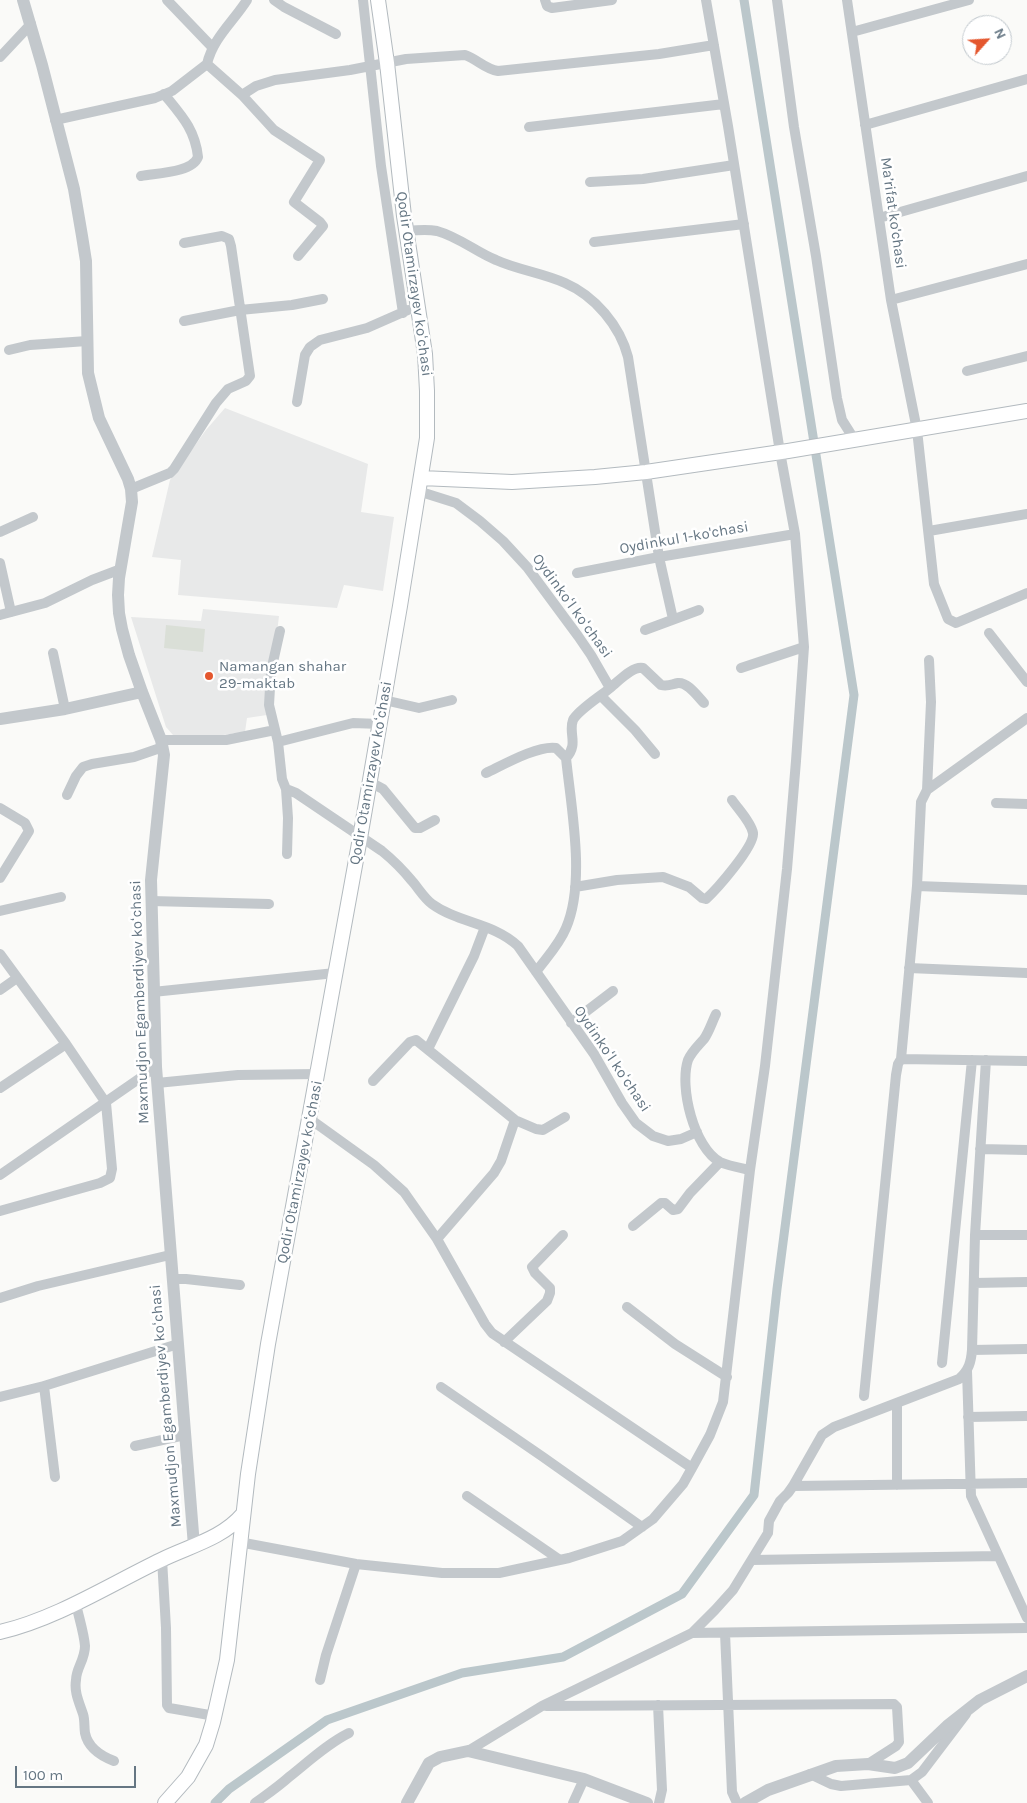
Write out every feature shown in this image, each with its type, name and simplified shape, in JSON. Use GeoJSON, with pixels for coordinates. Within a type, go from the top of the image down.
{"type":"FeatureCollection","features":[{"type":"Feature","properties":{"kind":"main road","name":"Qodir Otamirzayev koʻchasi"},"geometry":{"type":"LineString","coordinates":[[165,1803],[188,1777],[200,1758],[215,1716],[227,1660],[239,1542],[268,1344],[370,782],[427,438],[428,391],[425,354],[404,216],[378,0]]}},
{"type":"Feature","properties":{"kind":"main road"},"geometry":{"type":"LineString","coordinates":[[420,484],[561,480],[646,472],[1027,411]]}},
{"type":"Feature","properties":{"kind":"main road"},"geometry":{"type":"LineString","coordinates":[[0,1632],[76,1604],[162,1559],[230,1528],[243,1514]]}},
{"type":"Feature","properties":{"kind":"street","name":"Maxmudjon Egamberdiyev koʻchasi"},"geometry":{"type":"LineString","coordinates":[[23,0],[74,189],[86,261],[88,373],[100,418],[131,489],[130,519],[118,595],[122,629],[142,692],[162,743],[164,766],[151,880],[156,1068],[194,1546]]}},
{"type":"Feature","properties":{"kind":"street"},"geometry":{"type":"LineString","coordinates":[[166,0],[213,48]]}},
{"type":"Feature","properties":{"kind":"street"},"geometry":{"type":"LineString","coordinates":[[55,120],[155,98],[172,92],[207,64],[222,31],[247,0]]}},
{"type":"Feature","properties":{"kind":"street"},"geometry":{"type":"LineString","coordinates":[[274,0],[336,34]]}},
{"type":"Feature","properties":{"kind":"street"},"geometry":{"type":"LineString","coordinates":[[363,0],[381,166],[403,313]]}},
{"type":"Feature","properties":{"kind":"street"},"geometry":{"type":"LineString","coordinates":[[545,0],[547,6],[552,8],[612,0]]}},
{"type":"Feature","properties":{"kind":"street"},"geometry":{"type":"LineString","coordinates":[[239,1542],[356,1564],[442,1573],[499,1572],[560,1560],[622,1541],[653,1520],[682,1484],[692,1468],[717,1419],[723,1402],[750,1170],[765,1066],[787,869],[804,647],[796,534],[784,451],[706,0]]}},
{"type":"Feature","properties":{"kind":"street"},"geometry":{"type":"LineString","coordinates":[[777,0],[794,127],[816,256],[837,398],[849,440]]}},
{"type":"Feature","properties":{"kind":"street","name":"Maʼrifat ko'chasi"},"geometry":{"type":"LineString","coordinates":[[847,0],[891,300],[917,430],[934,584],[946,616],[950,621],[956,623],[1027,592]]}},
{"type":"Feature","properties":{"kind":"street"},"geometry":{"type":"LineString","coordinates":[[852,32],[969,0]]}},
{"type":"Feature","properties":{"kind":"street"},"geometry":{"type":"LineString","coordinates":[[0,57],[31,24]]}},
{"type":"Feature","properties":{"kind":"street"},"geometry":{"type":"LineString","coordinates":[[242,95],[256,86],[275,80],[370,67],[406,59],[465,55],[486,68],[498,71],[649,55],[714,45]]}},
{"type":"Feature","properties":{"kind":"street"},"geometry":{"type":"LineString","coordinates":[[207,64],[242,95],[274,130],[320,160],[294,202],[320,222],[323,227],[298,256]]}},
{"type":"Feature","properties":{"kind":"street"},"geometry":{"type":"LineString","coordinates":[[865,125],[1027,79]]}},
{"type":"Feature","properties":{"kind":"street"},"geometry":{"type":"LineString","coordinates":[[141,176],[176,171],[194,163],[198,157],[194,136],[190,127],[164,94]]}},
{"type":"Feature","properties":{"kind":"street"},"geometry":{"type":"LineString","coordinates":[[529,127],[724,104]]}},
{"type":"Feature","properties":{"kind":"street"},"geometry":{"type":"LineString","coordinates":[[376,119],[392,117]]}},
{"type":"Feature","properties":{"kind":"street"},"geometry":{"type":"LineString","coordinates":[[381,166],[398,164]]}},
{"type":"Feature","properties":{"kind":"street"},"geometry":{"type":"LineString","coordinates":[[590,182],[643,179],[734,165]]}},
{"type":"Feature","properties":{"kind":"street"},"geometry":{"type":"LineString","coordinates":[[879,218],[1027,176]]}},
{"type":"Feature","properties":{"kind":"street"},"geometry":{"type":"LineString","coordinates":[[389,219],[404,216]]}},
{"type":"Feature","properties":{"kind":"street"},"geometry":{"type":"LineString","coordinates":[[594,242],[744,224]]}},
{"type":"Feature","properties":{"kind":"street"},"geometry":{"type":"LineString","coordinates":[[406,231],[428,230],[445,234],[496,260],[564,282],[576,288],[609,319],[625,346],[659,557],[673,619]]}},
{"type":"Feature","properties":{"kind":"street"},"geometry":{"type":"LineString","coordinates":[[131,489],[170,473],[216,403],[228,390],[249,378],[231,246],[228,239],[222,236],[184,243]]}},
{"type":"Feature","properties":{"kind":"street"},"geometry":{"type":"LineString","coordinates":[[891,300],[1027,264]]}},
{"type":"Feature","properties":{"kind":"street"},"geometry":{"type":"LineString","coordinates":[[184,322],[240,310],[292,305],[323,299]]}},
{"type":"Feature","properties":{"kind":"street"},"geometry":{"type":"LineString","coordinates":[[297,402],[305,355],[310,347],[320,340],[366,328],[403,313],[418,304]]}},
{"type":"Feature","properties":{"kind":"street"},"geometry":{"type":"LineString","coordinates":[[9,350],[30,344],[86,342]]}},
{"type":"Feature","properties":{"kind":"street"},"geometry":{"type":"LineString","coordinates":[[967,371],[1027,356]]}},
{"type":"Feature","properties":{"kind":"street","name":"Oydinkoʻl koʻchasi"},"geometry":{"type":"LineString","coordinates":[[420,484],[456,503],[503,540],[527,567],[592,655],[610,688]]}},
{"type":"Feature","properties":{"kind":"street"},"geometry":{"type":"LineString","coordinates":[[929,531],[1027,514]]}},
{"type":"Feature","properties":{"kind":"street"},"geometry":{"type":"LineString","coordinates":[[0,532],[33,517]]}},
{"type":"Feature","properties":{"kind":"street","name":"Oydinkul 1-ko'chasi"},"geometry":{"type":"LineString","coordinates":[[577,573],[796,534]]}},
{"type":"Feature","properties":{"kind":"street"},"geometry":{"type":"LineString","coordinates":[[0,563],[11,612]]}},
{"type":"Feature","properties":{"kind":"street"},"geometry":{"type":"LineString","coordinates":[[0,615],[44,603],[92,580],[121,569]]}},
{"type":"Feature","properties":{"kind":"street"},"geometry":{"type":"LineString","coordinates":[[645,630],[699,610]]}},
{"type":"Feature","properties":{"kind":"street"},"geometry":{"type":"LineString","coordinates":[[280,631],[269,686],[269,705],[278,742],[282,779],[286,789],[288,818],[287,854]]}},
{"type":"Feature","properties":{"kind":"street"},"geometry":{"type":"LineString","coordinates":[[989,633],[1027,682]]}},
{"type":"Feature","properties":{"kind":"street"},"geometry":{"type":"LineString","coordinates":[[741,668],[804,647]]}},
{"type":"Feature","properties":{"kind":"street"},"geometry":{"type":"LineString","coordinates":[[53,654],[65,709]]}},
{"type":"Feature","properties":{"kind":"street"},"geometry":{"type":"LineString","coordinates":[[864,1396],[896,1076],[901,1058],[917,886],[922,802],[927,790],[931,702],[929,660]]}},
{"type":"Feature","properties":{"kind":"street"},"geometry":{"type":"LineString","coordinates":[[536,972],[561,940],[567,926],[575,887],[574,831],[566,758],[573,743],[574,718],[633,670],[641,667],[661,685],[669,686],[680,683],[685,685],[704,703]]}},
{"type":"Feature","properties":{"kind":"street"},"geometry":{"type":"LineString","coordinates":[[0,719],[65,709],[142,692]]}},
{"type":"Feature","properties":{"kind":"street"},"geometry":{"type":"LineString","coordinates":[[601,696],[635,730],[655,754]]}},
{"type":"Feature","properties":{"kind":"street"},"geometry":{"type":"LineString","coordinates":[[384,700],[419,708],[452,700]]}},
{"type":"Feature","properties":{"kind":"street"},"geometry":{"type":"LineString","coordinates":[[927,790],[1027,718]]}},
{"type":"Feature","properties":{"kind":"street"},"geometry":{"type":"LineString","coordinates":[[278,742],[353,723],[380,724]]}},
{"type":"Feature","properties":{"kind":"street"},"geometry":{"type":"LineString","coordinates":[[67,794],[80,770],[88,765],[134,757],[162,743],[226,740],[275,730]]}},
{"type":"Feature","properties":{"kind":"street"},"geometry":{"type":"LineString","coordinates":[[486,773],[527,754],[546,748],[556,748],[566,758]]}},
{"type":"Feature","properties":{"kind":"street"},"geometry":{"type":"LineString","coordinates":[[370,782],[383,789],[415,828],[420,828],[435,820]]}},
{"type":"Feature","properties":{"kind":"street","name":"Oydinkoʻl koʻchasi"},"geometry":{"type":"LineString","coordinates":[[286,789],[296,793],[360,838],[382,851],[432,904],[444,911],[485,926],[509,938],[518,946],[570,1023],[594,1054],[622,1103],[636,1123],[653,1136],[668,1142],[697,1132]]}},
{"type":"Feature","properties":{"kind":"street"},"geometry":{"type":"LineString","coordinates":[[575,887],[617,880],[663,877],[689,887],[702,898],[706,898],[726,878],[753,837],[749,825],[732,800]]}},
{"type":"Feature","properties":{"kind":"street"},"geometry":{"type":"LineString","coordinates":[[996,803],[1027,804]]}},
{"type":"Feature","properties":{"kind":"street"},"geometry":{"type":"LineString","coordinates":[[0,808],[24,823],[29,830],[0,878]]}},
{"type":"Feature","properties":{"kind":"street"},"geometry":{"type":"LineString","coordinates":[[917,886],[1027,890]]}},
{"type":"Feature","properties":{"kind":"street"},"geometry":{"type":"LineString","coordinates":[[0,911],[61,897]]}},
{"type":"Feature","properties":{"kind":"street"},"geometry":{"type":"LineString","coordinates":[[151,901],[269,904]]}},
{"type":"Feature","properties":{"kind":"street"},"geometry":{"type":"LineString","coordinates":[[428,1049],[474,956],[485,926]]}},
{"type":"Feature","properties":{"kind":"street"},"geometry":{"type":"LineString","coordinates":[[0,954],[66,1044],[106,1103],[112,1169],[108,1180],[87,1188],[0,1210]]}},
{"type":"Feature","properties":{"kind":"street"},"geometry":{"type":"LineString","coordinates":[[909,968],[1027,973]]}},
{"type":"Feature","properties":{"kind":"street"},"geometry":{"type":"LineString","coordinates":[[153,992],[335,973]]}},
{"type":"Feature","properties":{"kind":"street"},"geometry":{"type":"LineString","coordinates":[[0,990],[17,978]]}},
{"type":"Feature","properties":{"kind":"street"},"geometry":{"type":"LineString","coordinates":[[570,1023],[613,991]]}},
{"type":"Feature","properties":{"kind":"street"},"geometry":{"type":"LineString","coordinates":[[716,1014],[705,1038],[693,1050],[686,1068],[688,1107],[697,1132],[708,1151],[720,1162],[750,1170]]}},
{"type":"Feature","properties":{"kind":"street"},"geometry":{"type":"LineString","coordinates":[[373,1081],[413,1040],[419,1041],[515,1120],[536,1130],[543,1130],[565,1116]]}},
{"type":"Feature","properties":{"kind":"street"},"geometry":{"type":"LineString","coordinates":[[0,1088],[66,1044]]}},
{"type":"Feature","properties":{"kind":"street"},"geometry":{"type":"LineString","coordinates":[[901,1058],[1027,1061]]}},
{"type":"Feature","properties":{"kind":"street"},"geometry":{"type":"LineString","coordinates":[[942,1363],[972,1060]]}},
{"type":"Feature","properties":{"kind":"street"},"geometry":{"type":"LineString","coordinates":[[407,1803],[429,1764],[440,1757],[468,1751],[542,1706],[692,1633],[728,1596],[752,1560],[768,1533],[771,1517],[780,1501],[788,1494],[818,1441],[827,1430],[959,1379],[967,1371],[972,1350],[975,1235],[986,1060]]}},
{"type":"Feature","properties":{"kind":"street"},"geometry":{"type":"LineString","coordinates":[[0,1175],[156,1068]]}},
{"type":"Feature","properties":{"kind":"street"},"geometry":{"type":"LineString","coordinates":[[157,1083],[238,1075],[318,1074]]}},
{"type":"Feature","properties":{"kind":"street"},"geometry":{"type":"LineString","coordinates":[[310,1119],[374,1165],[404,1192],[437,1240],[492,1333],[692,1468]]}},
{"type":"Feature","properties":{"kind":"street"},"geometry":{"type":"LineString","coordinates":[[437,1240],[494,1173],[501,1161],[515,1120]]}},
{"type":"Feature","properties":{"kind":"street"},"geometry":{"type":"LineString","coordinates":[[980,1149],[1027,1150]]}},
{"type":"Feature","properties":{"kind":"street"},"geometry":{"type":"LineString","coordinates":[[632,1226],[661,1203],[665,1203],[673,1210],[678,1209],[690,1193],[720,1162]]}},
{"type":"Feature","properties":{"kind":"street"},"geometry":{"type":"LineString","coordinates":[[975,1235],[1027,1235]]}},
{"type":"Feature","properties":{"kind":"street"},"geometry":{"type":"LineString","coordinates":[[504,1342],[547,1301],[550,1288],[532,1267],[563,1236]]}},
{"type":"Feature","properties":{"kind":"street"},"geometry":{"type":"LineString","coordinates":[[0,1298],[47,1283],[170,1255]]}},
{"type":"Feature","properties":{"kind":"street"},"geometry":{"type":"LineString","coordinates":[[172,1279],[240,1286]]}},
{"type":"Feature","properties":{"kind":"street"},"geometry":{"type":"LineString","coordinates":[[974,1283],[1027,1282]]}},
{"type":"Feature","properties":{"kind":"street"},"geometry":{"type":"LineString","coordinates":[[626,1307],[681,1348],[727,1377]]}},
{"type":"Feature","properties":{"kind":"street"},"geometry":{"type":"LineString","coordinates":[[0,1397],[44,1386],[178,1344]]}},
{"type":"Feature","properties":{"kind":"street"},"geometry":{"type":"LineString","coordinates":[[972,1350],[1027,1349]]}},
{"type":"Feature","properties":{"kind":"street"},"geometry":{"type":"LineString","coordinates":[[967,1371],[970,1484],[973,1502],[1027,1618]]}},
{"type":"Feature","properties":{"kind":"street"},"geometry":{"type":"LineString","coordinates":[[44,1386],[55,1477]]}},
{"type":"Feature","properties":{"kind":"street"},"geometry":{"type":"LineString","coordinates":[[441,1387],[642,1527]]}},
{"type":"Feature","properties":{"kind":"street"},"geometry":{"type":"LineString","coordinates":[[897,1403],[897,1484]]}},
{"type":"Feature","properties":{"kind":"street"},"geometry":{"type":"LineString","coordinates":[[968,1417],[1027,1416]]}},
{"type":"Feature","properties":{"kind":"street"},"geometry":{"type":"LineString","coordinates":[[134,1446],[185,1434]]}},
{"type":"Feature","properties":{"kind":"street"},"geometry":{"type":"LineString","coordinates":[[793,1486],[1027,1483]]}},
{"type":"Feature","properties":{"kind":"street"},"geometry":{"type":"LineString","coordinates":[[467,1496],[560,1560]]}},
{"type":"Feature","properties":{"kind":"street"},"geometry":{"type":"LineString","coordinates":[[752,1560],[998,1556]]}},
{"type":"Feature","properties":{"kind":"street"},"geometry":{"type":"LineString","coordinates":[[162,1559],[166,1628],[167,1705],[169,1708],[215,1716]]}},
{"type":"Feature","properties":{"kind":"street"},"geometry":{"type":"LineString","coordinates":[[320,1680],[326,1655],[356,1564]]}},
{"type":"Feature","properties":{"kind":"street"},"geometry":{"type":"LineString","coordinates":[[76,1604],[85,1644],[82,1663],[76,1677],[75,1690],[84,1715],[85,1733],[87,1740],[95,1750],[104,1757],[114,1761]]}},
{"type":"Feature","properties":{"kind":"street"},"geometry":{"type":"LineString","coordinates":[[692,1633],[1027,1628]]}},
{"type":"Feature","properties":{"kind":"street"},"geometry":{"type":"LineString","coordinates":[[725,1633],[732,1792],[737,1803]]}},
{"type":"Feature","properties":{"kind":"street"},"geometry":{"type":"LineString","coordinates":[[745,1803],[768,1790],[810,1774],[845,1765],[868,1764],[895,1768],[908,1763],[971,1707],[989,1694],[1027,1676]]}},
{"type":"Feature","properties":{"kind":"street"},"geometry":{"type":"LineString","coordinates":[[542,1706],[894,1704],[897,1707],[900,1739],[898,1744],[868,1764]]}},
{"type":"Feature","properties":{"kind":"street"},"geometry":{"type":"LineString","coordinates":[[658,1705],[662,1790],[658,1803]]}},
{"type":"Feature","properties":{"kind":"street"},"geometry":{"type":"LineString","coordinates":[[810,1774],[831,1784],[841,1786],[911,1780],[922,1772],[971,1707]]}},
{"type":"Feature","properties":{"kind":"street"},"geometry":{"type":"LineString","coordinates":[[254,1803],[315,1755],[349,1733]]}},
{"type":"Feature","properties":{"kind":"street"},"geometry":{"type":"LineString","coordinates":[[468,1751],[584,1779],[647,1803]]}},
{"type":"Feature","properties":{"kind":"street"},"geometry":{"type":"LineString","coordinates":[[573,1803],[584,1779]]}},
{"type":"Feature","properties":{"kind":"street"},"geometry":{"type":"LineString","coordinates":[[911,1780],[928,1803]]}},
{"type":"Feature","properties":{"kind":"shaded area"},"geometry":{"type":"Polygon","coordinates":[[[225,408],[368,464],[361,512],[394,517],[383,591],[344,585],[337,608],[178,595],[181,560],[152,557],[170,480],[206,430],[225,408]]]}},
{"type":"Feature","properties":{"kind":"shaded area","name":"Namangan shahar 29-maktab"},"geometry":{"type":"Polygon","coordinates":[[[203,609],[279,616],[267,715],[247,718],[245,732],[223,735],[173,735],[166,727],[131,617],[201,621],[203,609]]]}},
{"type":"Feature","properties":{"kind":"shaded area"},"geometry":{"type":"Polygon","coordinates":[[[166,625],[205,629],[203,652],[164,648],[166,625]]]}},
{"type":"Feature","properties":{"kind":"waterway"},"geometry":{"type":"LineString","coordinates":[[215,1803],[229,1789],[327,1720],[462,1673],[563,1657],[682,1594],[754,1495],[777,1289],[854,695],[744,0]]}},
{"type":"Feature","properties":{"kind":"place","name":"Namangan shahar 29-maktab"},"geometry":{"type":"Point","coordinates":[209,676]}}]}
